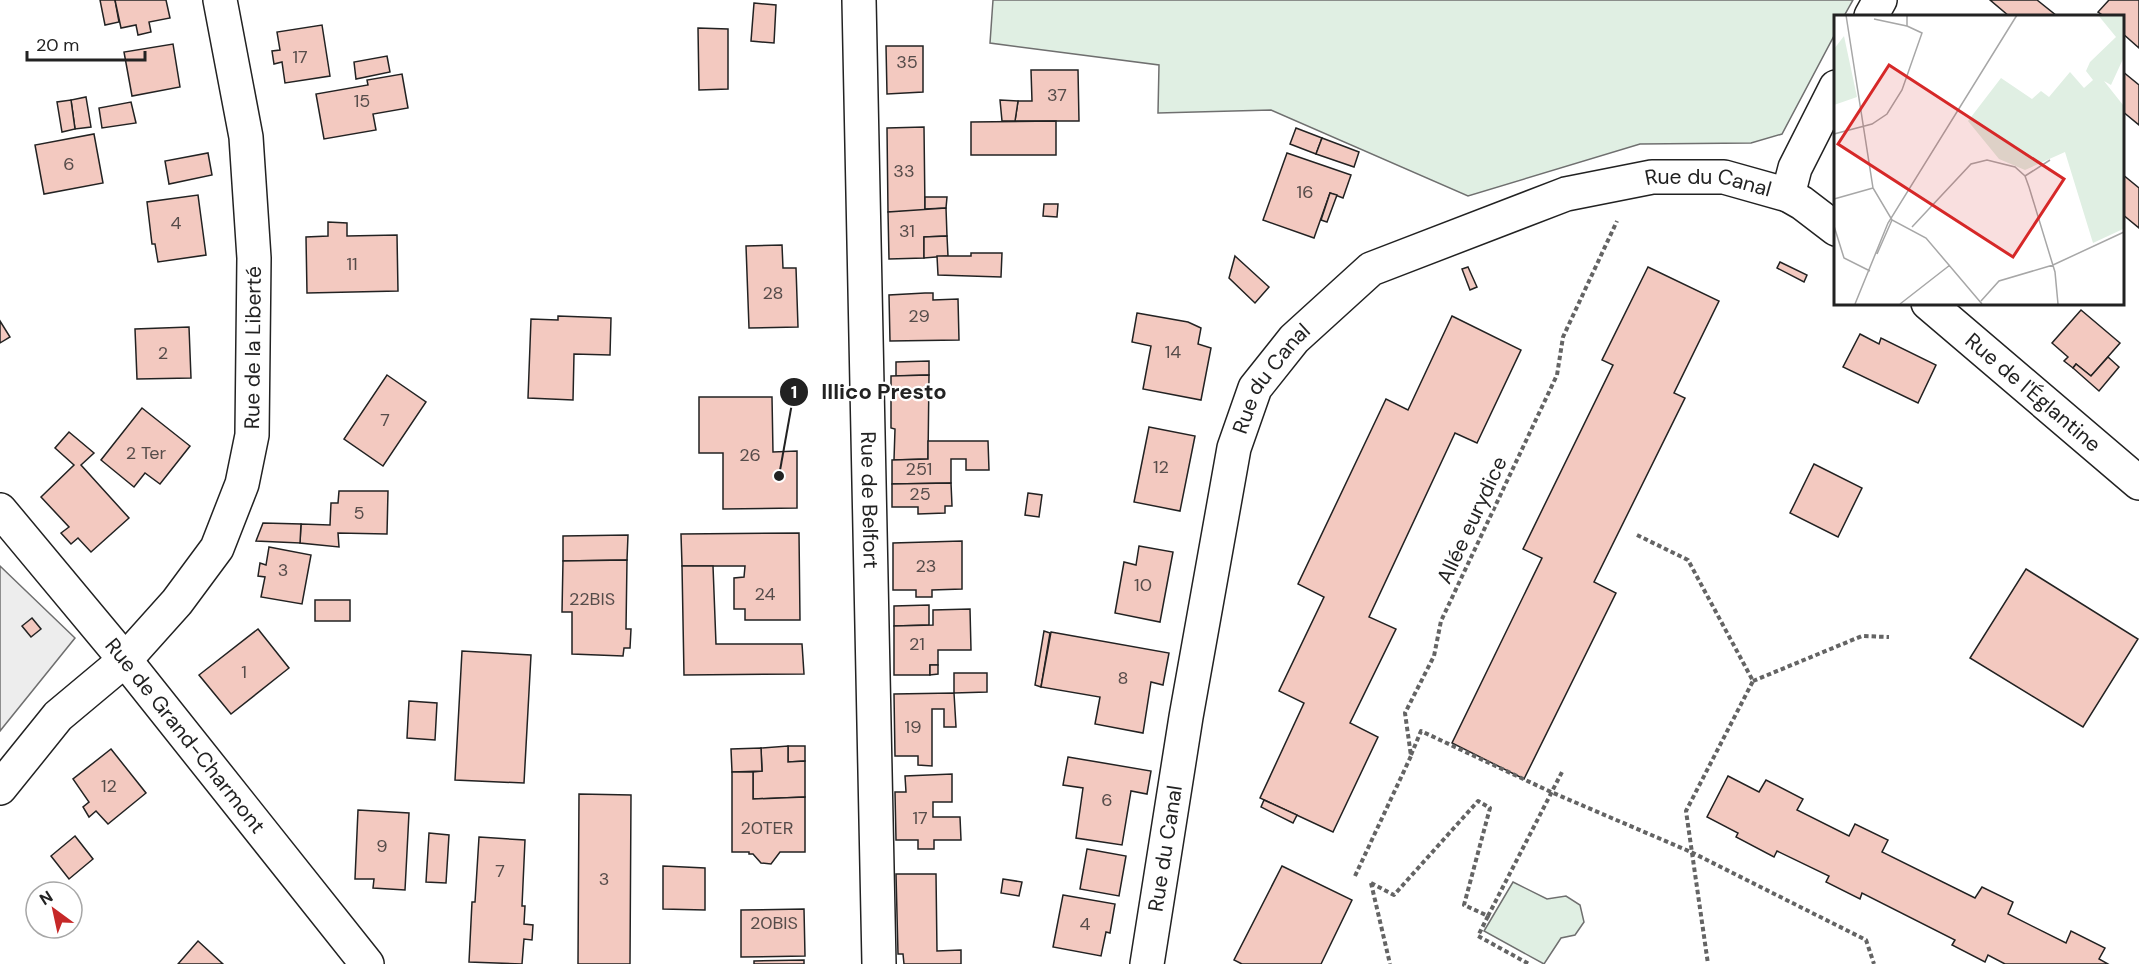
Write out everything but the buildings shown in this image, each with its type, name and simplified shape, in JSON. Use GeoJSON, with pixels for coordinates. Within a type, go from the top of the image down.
{"type":"FeatureCollection","features":[{"type":"Feature","properties":{"kind":"street","name":"Rue de la Liberté"},"geometry":{"type":"LineString","coordinates":[[0,788],[58,716],[125,660],[177,603],[217,548],[242,484],[252,435],[254,258],[246,137],[220,0]]}},
{"type":"Feature","properties":{"kind":"street","name":"Rue de Belfort"},"geometry":{"type":"LineString","coordinates":[[859,0],[879,964]]}},
{"type":"Feature","properties":{"kind":"street"},"geometry":{"type":"LineString","coordinates":[[1872,15],[1880,0]]}},
{"type":"Feature","properties":{"kind":"street"},"geometry":{"type":"LineString","coordinates":[[1834,91],[1795,168],[1795,199],[1834,227]]}},
{"type":"Feature","properties":{"kind":"street","name":"Rue du Canal"},"geometry":{"type":"LineString","coordinates":[[1146,964],[1186,717],[1234,448],[1255,388],[1294,339],[1371,269],[1566,194],[1652,177],[1724,177],[1795,199]]}},
{"type":"Feature","properties":{"kind":"street","name":"Rue de l'Églantine"},"geometry":{"type":"LineString","coordinates":[[1929,304],[2139,483]]}},
{"type":"Feature","properties":{"kind":"street","name":"Rue de Grand-Charmont"},"geometry":{"type":"LineString","coordinates":[[0,510],[125,660],[367,964]]}},
{"type":"Feature","properties":{"kind":"path","name":"Allée eurydice"},"geometry":{"type":"LineString","coordinates":[[1411,756],[1406,713],[1434,656],[1441,621],[1557,375],[1563,337],[1637,180]]}},
{"type":"Feature","properties":{"kind":"path"},"geometry":{"type":"LineString","coordinates":[[1637,535],[1688,560],[1753,681]]}},
{"type":"Feature","properties":{"kind":"path"},"geometry":{"type":"LineString","coordinates":[[1708,964],[1686,811],[1753,681],[1862,636],[1888,637]]}},
{"type":"Feature","properties":{"kind":"path"},"geometry":{"type":"LineString","coordinates":[[1355,876],[1421,731],[1551,792],[1691,852],[1866,940],[1874,964]]}},
{"type":"Feature","properties":{"kind":"path"},"geometry":{"type":"LineString","coordinates":[[1529,964],[1478,936],[1562,772]]}},
{"type":"Feature","properties":{"kind":"path"},"geometry":{"type":"LineString","coordinates":[[1390,964],[1371,883],[1394,895],[1478,801],[1490,807],[1464,905],[1488,916]]}},
{"type":"Feature","properties":{"kind":"green space"},"geometry":{"type":"Polygon","coordinates":[[[993,0],[1853,0],[1845,15],[1834,15],[1834,36],[1782,134],[1751,143],[1640,144],[1468,196],[1271,110],[1158,113],[1159,65],[990,43],[993,0]]]}},
{"type":"Feature","properties":{"kind":"green space"},"geometry":{"type":"Polygon","coordinates":[[[1513,882],[1547,899],[1566,896],[1580,905],[1584,922],[1575,935],[1561,938],[1544,964],[1484,931],[1513,882]]]}},
{"type":"Feature","properties":{"kind":"shaded area"},"geometry":{"type":"Polygon","coordinates":[[[0,566],[75,638],[0,731],[0,566]]]}},
{"type":"Feature","properties":{"kind":"place","name":"Illico Presto"},"geometry":{"type":"Point","coordinates":[779,476]}}]}
